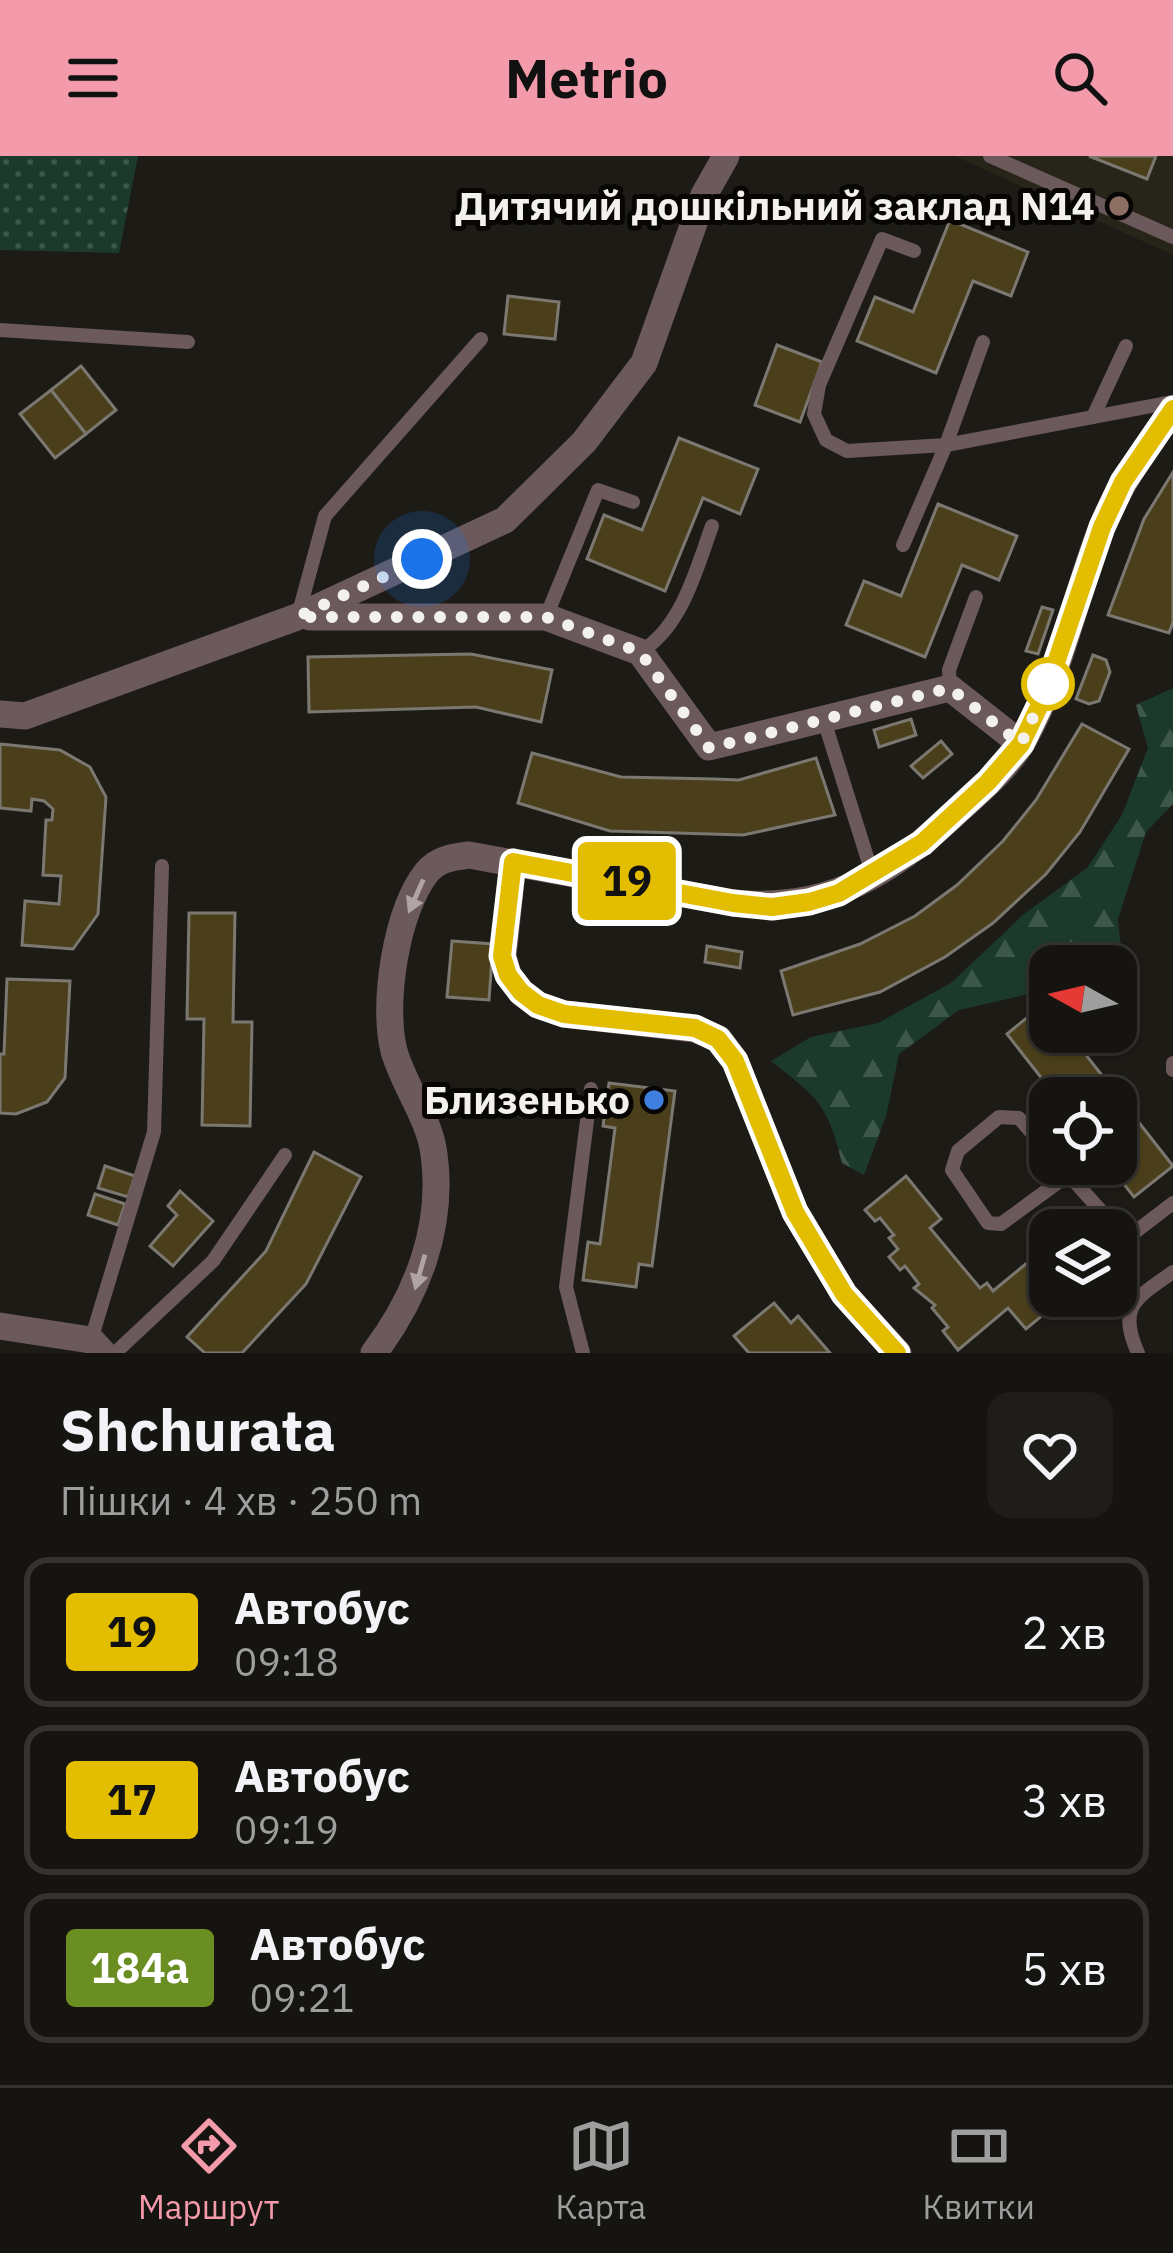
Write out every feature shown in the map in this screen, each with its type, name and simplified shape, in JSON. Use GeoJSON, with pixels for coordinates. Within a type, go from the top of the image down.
{"type":"FeatureCollection","features":[{"type":"Feature","properties":{"kind":"street"},"geometry":{"type":"LineString","coordinates":[[0,714],[25,716],[297,617],[505,520],[584,442],[644,363],[704,195],[726,156]]}},
{"type":"Feature","properties":{"kind":"street"},"geometry":{"type":"LineString","coordinates":[[374,1353],[417,1288],[435,1190],[434,1152],[391,1033],[398,944],[428,872],[444,859],[469,855],[772,907],[809,902],[873,876],[922,843],[1021,744],[1046,692],[1102,527],[1123,482],[1173,406]]}},
{"type":"Feature","properties":{"kind":"street"},"geometry":{"type":"LineString","coordinates":[[297,617],[546,617],[640,652],[709,748],[950,688],[1021,744]]}},
{"type":"Feature","properties":{"kind":"street"},"geometry":{"type":"LineString","coordinates":[[513,862],[502,956],[521,992],[538,1005],[564,1014],[695,1028],[718,1039],[735,1061],[795,1212],[844,1294],[898,1353]]}},
{"type":"Feature","properties":{"kind":"street"},"geometry":{"type":"LineString","coordinates":[[0,1326],[103,1349]]}},
{"type":"Feature","properties":{"kind":"lane"},"geometry":{"type":"LineString","coordinates":[[990,156],[1173,237]]}},
{"type":"Feature","properties":{"kind":"lane"},"geometry":{"type":"LineString","coordinates":[[914,251],[882,239],[818,385],[814,414],[826,440],[847,451],[946,445],[1173,406]]}},
{"type":"Feature","properties":{"kind":"lane"},"geometry":{"type":"LineString","coordinates":[[0,330],[188,342]]}},
{"type":"Feature","properties":{"kind":"lane"},"geometry":{"type":"LineString","coordinates":[[297,617],[325,517],[482,339]]}},
{"type":"Feature","properties":{"kind":"lane"},"geometry":{"type":"LineString","coordinates":[[903,545],[946,445],[982,342]]}},
{"type":"Feature","properties":{"kind":"lane"},"geometry":{"type":"LineString","coordinates":[[1094,417],[1126,346]]}},
{"type":"Feature","properties":{"kind":"lane"},"geometry":{"type":"LineString","coordinates":[[546,617],[598,490],[633,502]]}},
{"type":"Feature","properties":{"kind":"lane"},"geometry":{"type":"LineString","coordinates":[[640,652],[656,643],[687,596],[712,526]]}},
{"type":"Feature","properties":{"kind":"lane"},"geometry":{"type":"LineString","coordinates":[[950,688],[950,670],[976,597]]}},
{"type":"Feature","properties":{"kind":"lane"},"geometry":{"type":"LineString","coordinates":[[828,733],[873,876]]}},
{"type":"Feature","properties":{"kind":"lane"},"geometry":{"type":"LineString","coordinates":[[103,1349],[154,1132],[162,866]]}},
{"type":"Feature","properties":{"kind":"lane"},"geometry":{"type":"LineString","coordinates":[[583,1353],[566,1287],[591,1089]]}},
{"type":"Feature","properties":{"kind":"lane"},"geometry":{"type":"LineString","coordinates":[[1029,1130],[1018,1118],[999,1117],[958,1151],[952,1170],[988,1222],[1001,1224],[1046,1185]]}},
{"type":"Feature","properties":{"kind":"lane"},"geometry":{"type":"LineString","coordinates":[[103,1349],[212,1261],[284,1155]]}},
{"type":"Feature","properties":{"kind":"lane"},"geometry":{"type":"LineString","coordinates":[[1077,1185],[1126,1239],[1173,1202]]}},
{"type":"Feature","properties":{"kind":"lane"},"geometry":{"type":"LineString","coordinates":[[1138,1353],[1129,1333],[1128,1312],[1137,1298],[1173,1272]]}},
{"type":"Feature","properties":{"kind":"shaded area","name":"Дитячий дошкільний заклад N14"},"geometry":{"type":"Polygon","coordinates":[[[1173,156],[1173,255],[957,157],[1173,156]]]}},
{"type":"Feature","properties":{"kind":"green space"},"geometry":{"type":"Polygon","coordinates":[[[0,156],[138,156],[119,253],[0,250],[0,156]]]}},
{"type":"Feature","properties":{"kind":"green space"},"geometry":{"type":"Polygon","coordinates":[[[1173,688],[1173,804],[1146,832],[1118,919],[1120,945],[1029,945],[1029,994],[959,1010],[899,1054],[886,1116],[864,1175],[842,1163],[832,1127],[819,1104],[771,1061],[811,1037],[878,1023],[951,983],[1024,914],[1087,868],[1122,815],[1148,748],[1136,705],[1173,688]]]}},
{"type":"Feature","properties":{"kind":"building"},"geometry":{"type":"Polygon","coordinates":[[[1089,156],[1156,156],[1147,179],[1089,156]]]}},
{"type":"Feature","properties":{"kind":"building"},"geometry":{"type":"Polygon","coordinates":[[[950,220],[1028,252],[1011,296],[973,281],[936,373],[857,341],[875,297],[913,312],[950,220]]]}},
{"type":"Feature","properties":{"kind":"building"},"geometry":{"type":"Polygon","coordinates":[[[508,296],[559,302],[555,339],[504,334],[508,296]]]}},
{"type":"Feature","properties":{"kind":"building"},"geometry":{"type":"Polygon","coordinates":[[[777,345],[822,362],[800,422],[755,405],[777,345]]]}},
{"type":"Feature","properties":{"kind":"building"},"geometry":{"type":"Polygon","coordinates":[[[81,366],[116,410],[86,434],[51,390],[81,366]]]}},
{"type":"Feature","properties":{"kind":"building"},"geometry":{"type":"Polygon","coordinates":[[[51,390],[86,434],[55,458],[20,414],[51,390]]]}},
{"type":"Feature","properties":{"kind":"building"},"geometry":{"type":"Polygon","coordinates":[[[679,438],[758,469],[740,514],[703,498],[665,591],[587,559],[604,515],[642,530],[679,438]]]}},
{"type":"Feature","properties":{"kind":"building"},"geometry":{"type":"Polygon","coordinates":[[[1173,472],[1173,622],[1169,633],[1108,615],[1144,519],[1173,472]]]}},
{"type":"Feature","properties":{"kind":"building"},"geometry":{"type":"Polygon","coordinates":[[[938,504],[1017,536],[999,580],[962,565],[925,657],[846,625],[864,581],[901,596],[938,504]]]}},
{"type":"Feature","properties":{"kind":"building"},"geometry":{"type":"Polygon","coordinates":[[[1042,607],[1053,610],[1038,654],[1026,651],[1042,607]]]}},
{"type":"Feature","properties":{"kind":"building"},"geometry":{"type":"Polygon","coordinates":[[[471,654],[552,670],[541,722],[476,707],[309,712],[308,657],[471,654]]]}},
{"type":"Feature","properties":{"kind":"building"},"geometry":{"type":"Polygon","coordinates":[[[1093,655],[1106,660],[1110,672],[1099,701],[1089,704],[1076,699],[1093,655]]]}},
{"type":"Feature","properties":{"kind":"building"},"geometry":{"type":"Polygon","coordinates":[[[911,719],[916,735],[879,747],[874,730],[911,719]]]}},
{"type":"Feature","properties":{"kind":"building"},"geometry":{"type":"Polygon","coordinates":[[[1082,724],[1129,749],[1080,832],[1046,874],[993,923],[945,957],[880,992],[793,1015],[781,971],[860,944],[915,916],[957,885],[1003,841],[1036,800],[1082,724]]]}},
{"type":"Feature","properties":{"kind":"building"},"geometry":{"type":"Polygon","coordinates":[[[941,741],[952,754],[923,778],[911,766],[941,741]]]}},
{"type":"Feature","properties":{"kind":"building"},"geometry":{"type":"Polygon","coordinates":[[[0,744],[60,750],[90,767],[106,797],[98,914],[73,949],[22,945],[25,901],[59,904],[61,876],[43,875],[46,820],[52,820],[53,809],[32,799],[31,811],[0,808],[0,744]]]}},
{"type":"Feature","properties":{"kind":"building"},"geometry":{"type":"Polygon","coordinates":[[[532,753],[621,777],[739,780],[816,758],[835,815],[743,835],[610,831],[518,803],[532,753]]]}},
{"type":"Feature","properties":{"kind":"building"},"geometry":{"type":"Polygon","coordinates":[[[189,913],[235,913],[233,1022],[252,1022],[250,1126],[202,1125],[204,1019],[187,1019],[189,913]]]}},
{"type":"Feature","properties":{"kind":"building"},"geometry":{"type":"Polygon","coordinates":[[[452,941],[493,944],[489,1000],[447,997],[452,941]]]}},
{"type":"Feature","properties":{"kind":"building"},"geometry":{"type":"Polygon","coordinates":[[[707,946],[742,952],[740,968],[705,962],[707,946]]]}},
{"type":"Feature","properties":{"kind":"building"},"geometry":{"type":"Polygon","coordinates":[[[7,979],[70,981],[65,1078],[47,1102],[16,1114],[0,1113],[7,979]]]}},
{"type":"Feature","properties":{"kind":"building"},"geometry":{"type":"Polygon","coordinates":[[[1029,1016],[1029,1053],[1084,1053],[1103,1077],[1041,1077],[1007,1034],[1029,1016]]]}},
{"type":"Feature","properties":{"kind":"building"},"geometry":{"type":"Polygon","coordinates":[[[609,1083],[675,1091],[652,1266],[639,1264],[636,1287],[583,1280],[588,1242],[600,1244],[615,1128],[603,1126],[609,1083]]]}},
{"type":"Feature","properties":{"kind":"building"},"geometry":{"type":"Polygon","coordinates":[[[1137,1120],[1173,1166],[1134,1197],[1125,1185],[1137,1185],[1137,1120]]]}},
{"type":"Feature","properties":{"kind":"building"},"geometry":{"type":"Polygon","coordinates":[[[314,1152],[361,1177],[306,1284],[242,1353],[205,1353],[187,1337],[266,1251],[314,1152]]]}},
{"type":"Feature","properties":{"kind":"building"},"geometry":{"type":"Polygon","coordinates":[[[105,1166],[135,1176],[128,1197],[98,1188],[105,1166]]]}},
{"type":"Feature","properties":{"kind":"building"},"geometry":{"type":"Polygon","coordinates":[[[906,1176],[941,1219],[930,1228],[980,1288],[987,1283],[993,1291],[1029,1261],[1029,1317],[1041,1317],[1026,1329],[1008,1308],[958,1350],[943,1331],[948,1327],[932,1308],[935,1305],[914,1288],[919,1284],[905,1266],[900,1270],[889,1257],[898,1249],[889,1238],[894,1235],[880,1218],[875,1221],[865,1210],[906,1176]]]}},
{"type":"Feature","properties":{"kind":"building"},"geometry":{"type":"Polygon","coordinates":[[[180,1191],[213,1221],[173,1266],[150,1246],[177,1215],[168,1206],[180,1191]]]}},
{"type":"Feature","properties":{"kind":"building"},"geometry":{"type":"Polygon","coordinates":[[[95,1194],[125,1204],[118,1225],[88,1215],[95,1194]]]}},
{"type":"Feature","properties":{"kind":"building"},"geometry":{"type":"Polygon","coordinates":[[[774,1303],[791,1323],[798,1316],[830,1353],[749,1353],[734,1336],[774,1303]]]}},
{"type":"Feature","properties":{"kind":"bus line","name":"19"},"geometry":{"type":"LineString","coordinates":[[897,1353],[844,1294],[795,1212],[735,1061],[718,1039],[695,1028],[564,1014],[538,1005],[521,992],[502,956],[513,862],[772,907],[839,893],[922,843],[1021,744],[1046,692],[1102,527],[1123,482],[1173,409]]}},
{"type":"Feature","properties":{"kind":"place","name":"Дитячий дошкільний заклад N14"},"geometry":{"type":"Point","coordinates":[1119,206]}},
{"type":"Feature","properties":{"kind":"place","name":"Близенько"},"geometry":{"type":"Point","coordinates":[654,1100]}},
{"type":"Feature","properties":{"kind":"route"},"geometry":{"type":"LineString","coordinates":[[422,559],[297,617],[546,617],[640,652],[709,748],[950,688],[1021,744],[1048,684]]}}]}
